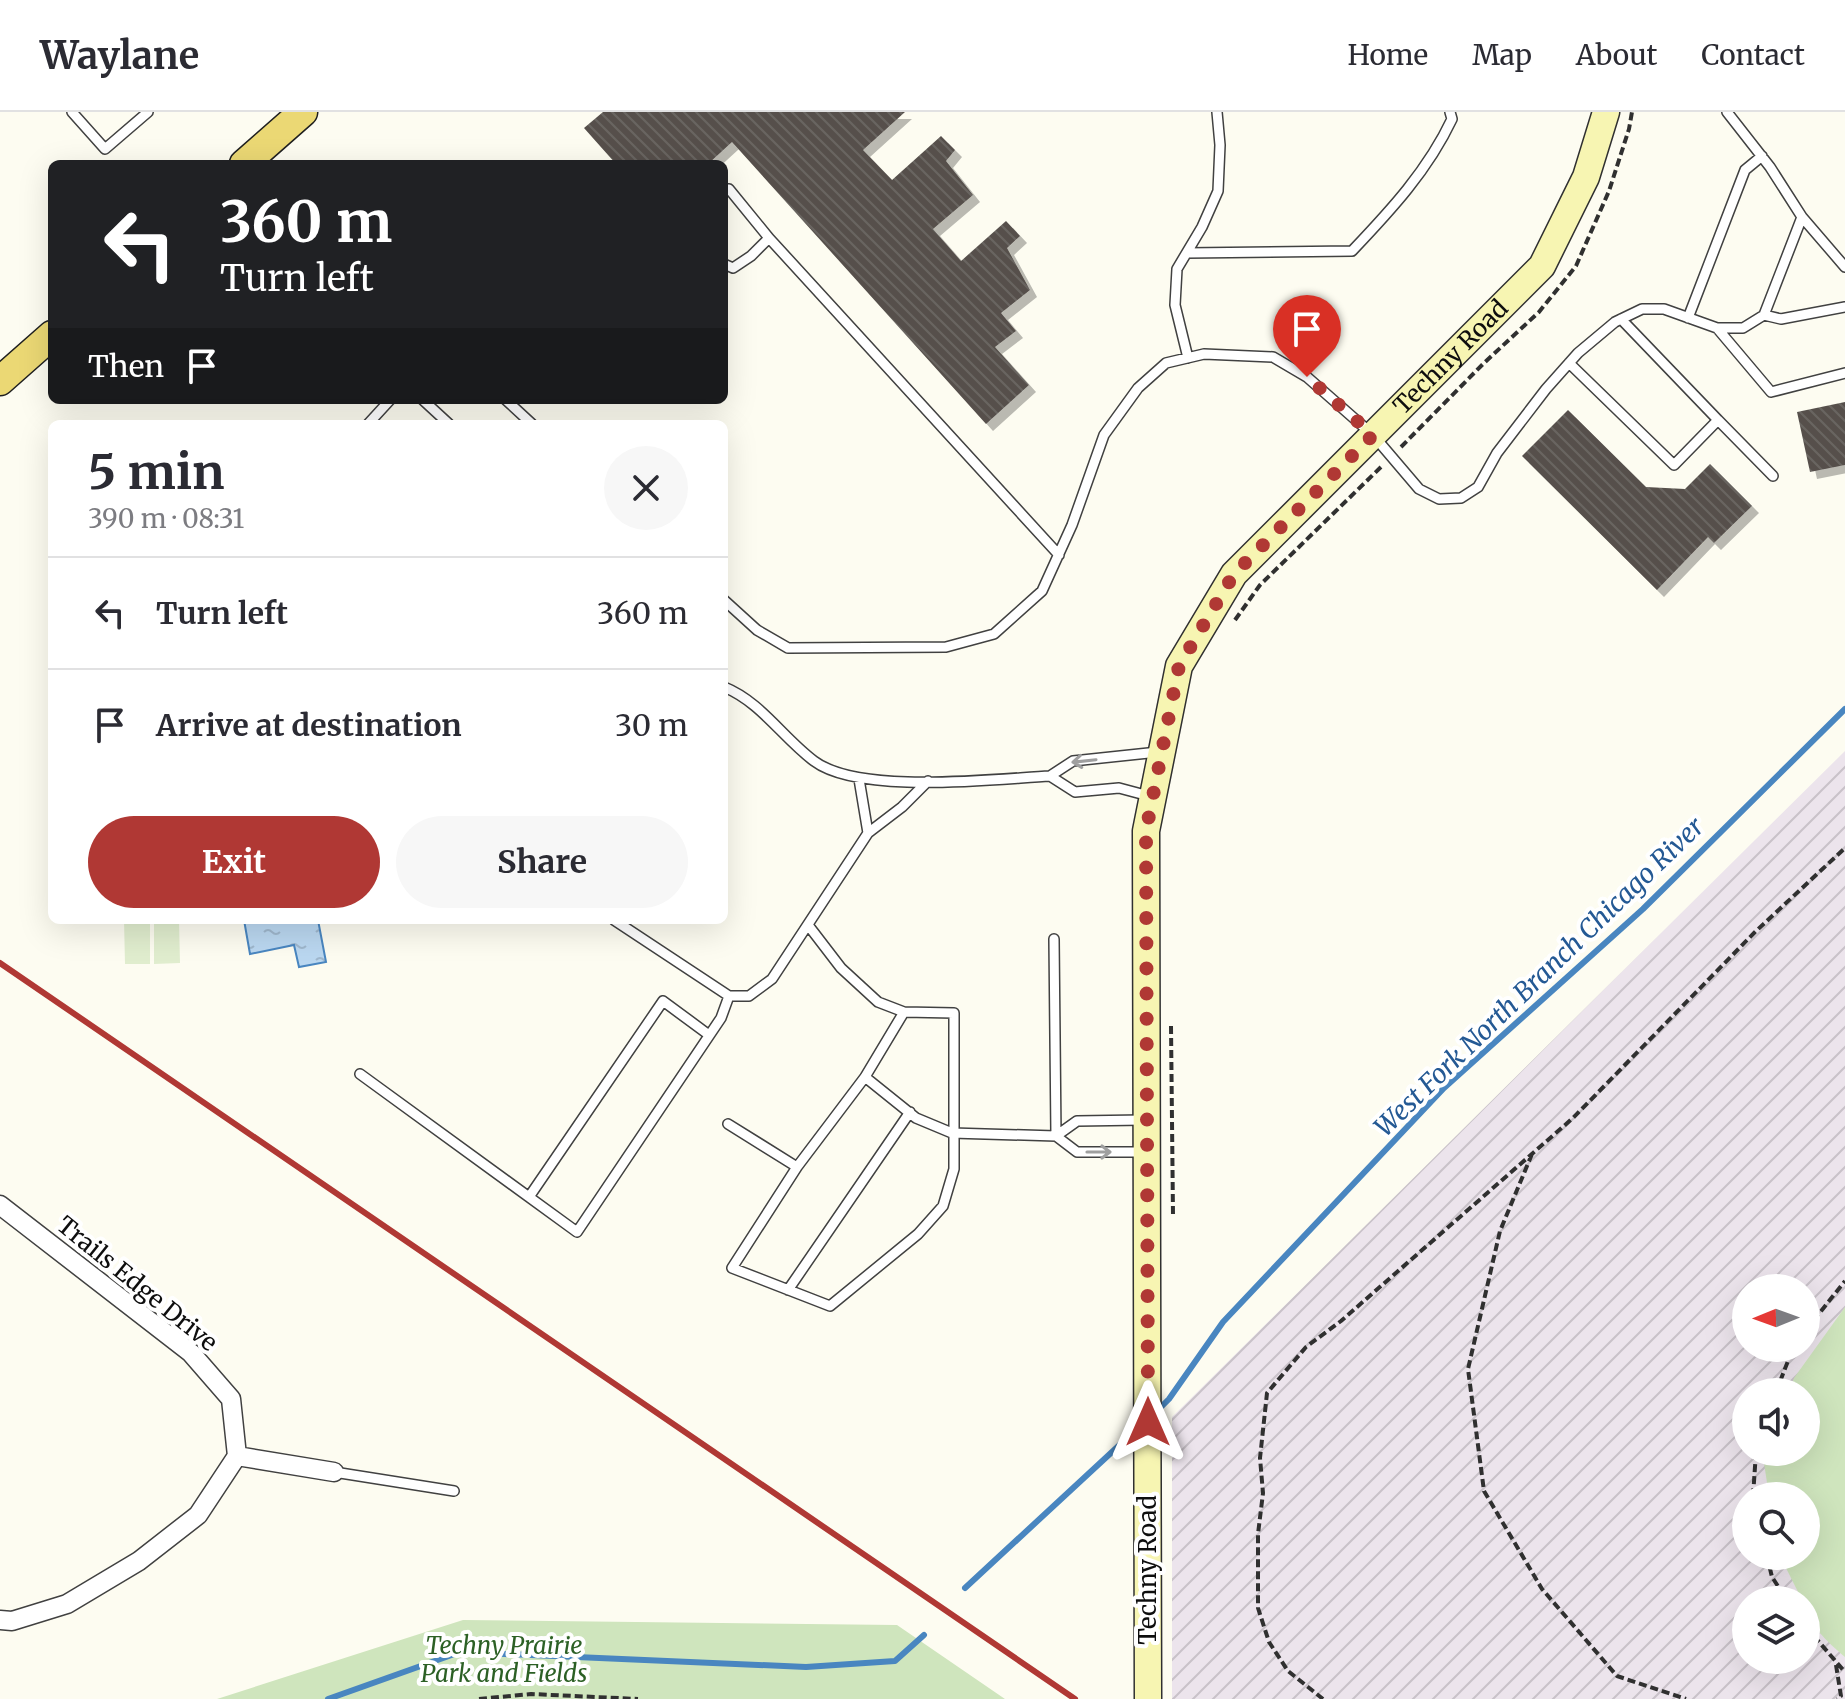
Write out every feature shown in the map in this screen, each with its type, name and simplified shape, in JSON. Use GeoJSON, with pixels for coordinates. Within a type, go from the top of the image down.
{"type":"FeatureCollection","features":[{"type":"Feature","properties":{"kind":"main road"},"geometry":{"type":"LineString","coordinates":[[249,160],[303,112]]}},
{"type":"Feature","properties":{"kind":"main road","name":"Techny Road"},"geometry":{"type":"LineString","coordinates":[[1148,1699],[1146,831],[1179,666],[1234,574],[1542,266],[1586,177],[1606,112]]}},
{"type":"Feature","properties":{"kind":"main road"},"geometry":{"type":"LineString","coordinates":[[0,381],[48,339]]}},
{"type":"Feature","properties":{"kind":"street","name":"Trails Edge Drive"},"geometry":{"type":"LineString","coordinates":[[0,1205],[191,1353],[231,1399],[237,1456]]}},
{"type":"Feature","properties":{"kind":"street"},"geometry":{"type":"LineString","coordinates":[[0,1620],[12,1621],[67,1604],[139,1561],[198,1515],[237,1456],[334,1472]]}},
{"type":"Feature","properties":{"kind":"lane"},"geometry":{"type":"LineString","coordinates":[[72,112],[105,149],[148,112]]}},
{"type":"Feature","properties":{"kind":"lane"},"geometry":{"type":"LineString","coordinates":[[1188,358],[1175,305],[1177,269],[1202,227],[1218,191],[1220,145],[1217,112]]}},
{"type":"Feature","properties":{"kind":"lane"},"geometry":{"type":"LineString","coordinates":[[1187,253],[1352,251],[1400,200],[1439,148],[1452,119],[1450,112]]}},
{"type":"Feature","properties":{"kind":"lane"},"geometry":{"type":"LineString","coordinates":[[1727,112],[1762,156],[1802,217],[1845,267]]}},
{"type":"Feature","properties":{"kind":"lane"},"geometry":{"type":"LineString","coordinates":[[1688,318],[1745,170],[1762,156]]}},
{"type":"Feature","properties":{"kind":"lane"},"geometry":{"type":"LineString","coordinates":[[728,189],[1059,555]]}},
{"type":"Feature","properties":{"kind":"lane"},"geometry":{"type":"LineString","coordinates":[[728,604],[757,630],[788,648],[946,647],[994,634],[1042,591],[1059,555],[1104,435],[1138,388],[1166,363],[1204,354],[1273,357],[1307,377],[1373,435],[1419,489],[1439,499],[1461,498],[1478,487],[1497,453],[1569,363],[1621,319],[1642,309],[1664,309],[1717,328],[1743,328],[1764,315],[1802,217]]}},
{"type":"Feature","properties":{"kind":"lane"},"geometry":{"type":"LineString","coordinates":[[728,266],[733,268],[751,256],[769,238]]}},
{"type":"Feature","properties":{"kind":"lane"},"geometry":{"type":"LineString","coordinates":[[1764,315],[1781,319],[1845,307]]}},
{"type":"Feature","properties":{"kind":"lane"},"geometry":{"type":"LineString","coordinates":[[1621,319],[1773,476]]}},
{"type":"Feature","properties":{"kind":"lane"},"geometry":{"type":"LineString","coordinates":[[1717,328],[1771,392],[1845,373]]}},
{"type":"Feature","properties":{"kind":"lane"},"geometry":{"type":"LineString","coordinates":[[1569,363],[1674,465],[1718,420]]}},
{"type":"Feature","properties":{"kind":"lane"},"geometry":{"type":"LineString","coordinates":[[372,420],[386,404]]}},
{"type":"Feature","properties":{"kind":"lane"},"geometry":{"type":"LineString","coordinates":[[427,404],[445,420]]}},
{"type":"Feature","properties":{"kind":"lane"},"geometry":{"type":"LineString","coordinates":[[510,404],[528,420]]}},
{"type":"Feature","properties":{"kind":"lane"},"geometry":{"type":"LineString","coordinates":[[728,689],[744,695],[815,762],[859,779],[928,781],[1050,776],[1073,761],[1161,752]]}},
{"type":"Feature","properties":{"kind":"lane"},"geometry":{"type":"LineString","coordinates":[[1050,776],[1075,792],[1119,788],[1153,797]]}},
{"type":"Feature","properties":{"kind":"lane"},"geometry":{"type":"LineString","coordinates":[[859,779],[868,833]]}},
{"type":"Feature","properties":{"kind":"lane"},"geometry":{"type":"LineString","coordinates":[[620,924],[729,996],[749,996],[772,979],[868,833],[902,807],[928,781]]}},
{"type":"Feature","properties":{"kind":"lane"},"geometry":{"type":"LineString","coordinates":[[808,925],[841,968],[878,1002],[904,1012],[954,1013],[954,1169],[943,1206],[918,1234],[830,1306],[732,1268],[797,1167],[865,1077],[904,1012]]}},
{"type":"Feature","properties":{"kind":"lane"},"geometry":{"type":"LineString","coordinates":[[1054,939],[1056,1136]]}},
{"type":"Feature","properties":{"kind":"lane"},"geometry":{"type":"LineString","coordinates":[[360,1074],[577,1232],[721,1018],[729,996]]}},
{"type":"Feature","properties":{"kind":"lane"},"geometry":{"type":"LineString","coordinates":[[529,1197],[663,1001],[709,1035]]}},
{"type":"Feature","properties":{"kind":"lane"},"geometry":{"type":"LineString","coordinates":[[865,1077],[910,1112],[952,1133],[1056,1136],[1077,1152],[1147,1152]]}},
{"type":"Feature","properties":{"kind":"lane"},"geometry":{"type":"LineString","coordinates":[[788,1290],[910,1112]]}},
{"type":"Feature","properties":{"kind":"lane"},"geometry":{"type":"LineString","coordinates":[[1056,1136],[1077,1121],[1147,1120]]}},
{"type":"Feature","properties":{"kind":"lane"},"geometry":{"type":"LineString","coordinates":[[728,1124],[797,1167]]}},
{"type":"Feature","properties":{"kind":"lane"},"geometry":{"type":"LineString","coordinates":[[334,1472],[454,1491]]}},
{"type":"Feature","properties":{"kind":"path"},"geometry":{"type":"LineString","coordinates":[[1228,631],[1260,585],[1539,312],[1576,266],[1609,191],[1632,112]]}},
{"type":"Feature","properties":{"kind":"path"},"geometry":{"type":"LineString","coordinates":[[1323,1699],[1288,1671],[1269,1642],[1258,1608],[1258,1534],[1263,1493],[1260,1458],[1267,1393],[1306,1347],[1341,1321],[1601,1091],[1755,932],[1845,848]]}},
{"type":"Feature","properties":{"kind":"path"},"geometry":{"type":"LineString","coordinates":[[1171,1014],[1173,1215]]}},
{"type":"Feature","properties":{"kind":"path"},"geometry":{"type":"LineString","coordinates":[[1532,1152],[1500,1231],[1468,1369],[1484,1491],[1542,1589],[1617,1676],[1686,1699]]}},
{"type":"Feature","properties":{"kind":"path"},"geometry":{"type":"LineString","coordinates":[[1820,1312],[1845,1281]]}},
{"type":"Feature","properties":{"kind":"path"},"geometry":{"type":"LineString","coordinates":[[1820,1644],[1845,1672]]}},
{"type":"Feature","properties":{"kind":"path"},"geometry":{"type":"LineString","coordinates":[[1836,1663],[1841,1696],[1837,1699]]}},
{"type":"Feature","properties":{"kind":"path"},"geometry":{"type":"LineString","coordinates":[[479,1699],[531,1694],[638,1699]]}},
{"type":"Feature","properties":{"kind":"shaded area"},"geometry":{"type":"Polygon","coordinates":[[[1845,751],[1845,1699],[1172,1699],[1172,1417],[1845,751]]]}},
{"type":"Feature","properties":{"kind":"green space"},"geometry":{"type":"Polygon","coordinates":[[[124,924],[150,924],[150,964],[125,964],[124,924]]]}},
{"type":"Feature","properties":{"kind":"green space"},"geometry":{"type":"Polygon","coordinates":[[[154,924],[179,924],[180,963],[154,964],[154,924]]]}},
{"type":"Feature","properties":{"kind":"green space"},"geometry":{"type":"Polygon","coordinates":[[[1845,1307],[1845,1657],[1820,1633],[1820,1586],[1795,1586],[1787,1570],[1820,1570],[1820,1482],[1767,1482],[1764,1466],[1820,1466],[1820,1378],[1794,1378],[1805,1362],[1820,1362],[1820,1342],[1845,1307]]]}},
{"type":"Feature","properties":{"kind":"green space","name":"Techny Prairie Park and Fields"},"geometry":{"type":"Polygon","coordinates":[[[463,1620],[897,1625],[1005,1699],[217,1699],[463,1620]]]}},
{"type":"Feature","properties":{"kind":"water"},"geometry":{"type":"Polygon","coordinates":[[[245,924],[319,924],[326,962],[299,967],[294,945],[250,954],[245,924]]]}},
{"type":"Feature","properties":{"kind":"building"},"geometry":{"type":"Polygon","coordinates":[[[603,112],[905,112],[863,150],[892,180],[941,136],[955,150],[946,161],[973,195],[933,229],[961,261],[1006,221],[1020,236],[1007,248],[1030,290],[1001,313],[1016,331],[995,347],[1029,385],[986,424],[732,142],[712,160],[612,160],[584,128],[603,112]]]}},
{"type":"Feature","properties":{"kind":"building"},"geometry":{"type":"Polygon","coordinates":[[[1845,402],[1845,465],[1810,472],[1797,412],[1845,402]]]}},
{"type":"Feature","properties":{"kind":"building"},"geometry":{"type":"Polygon","coordinates":[[[1568,410],[1646,487],[1685,489],[1710,464],[1752,506],[1714,543],[1708,537],[1657,590],[1522,456],[1568,410]]]}},
{"type":"Feature","properties":{"kind":"waterway","name":"West Fork North Branch Chicago River"},"geometry":{"type":"LineString","coordinates":[[1156,1412],[1169,1399],[1223,1322],[1444,1088],[1643,909],[1845,709]]}},
{"type":"Feature","properties":{"kind":"waterway","name":"West Fork North Branch Chicago River"},"geometry":{"type":"LineString","coordinates":[[965,1588],[1139,1427]]}},
{"type":"Feature","properties":{"kind":"waterway","name":"West Fork North Branch Chicago River"},"geometry":{"type":"LineString","coordinates":[[328,1699],[460,1652],[806,1667],[895,1661],[924,1635]]}},
{"type":"Feature","properties":{"kind":"railway"},"geometry":{"type":"LineString","coordinates":[[0,963],[1075,1699]]}},
{"type":"Feature","properties":{"kind":"route"},"geometry":{"type":"LineString","coordinates":[[1148,1422],[1146,831],[1179,666],[1234,574],[1373,435],[1307,377]]}}]}
